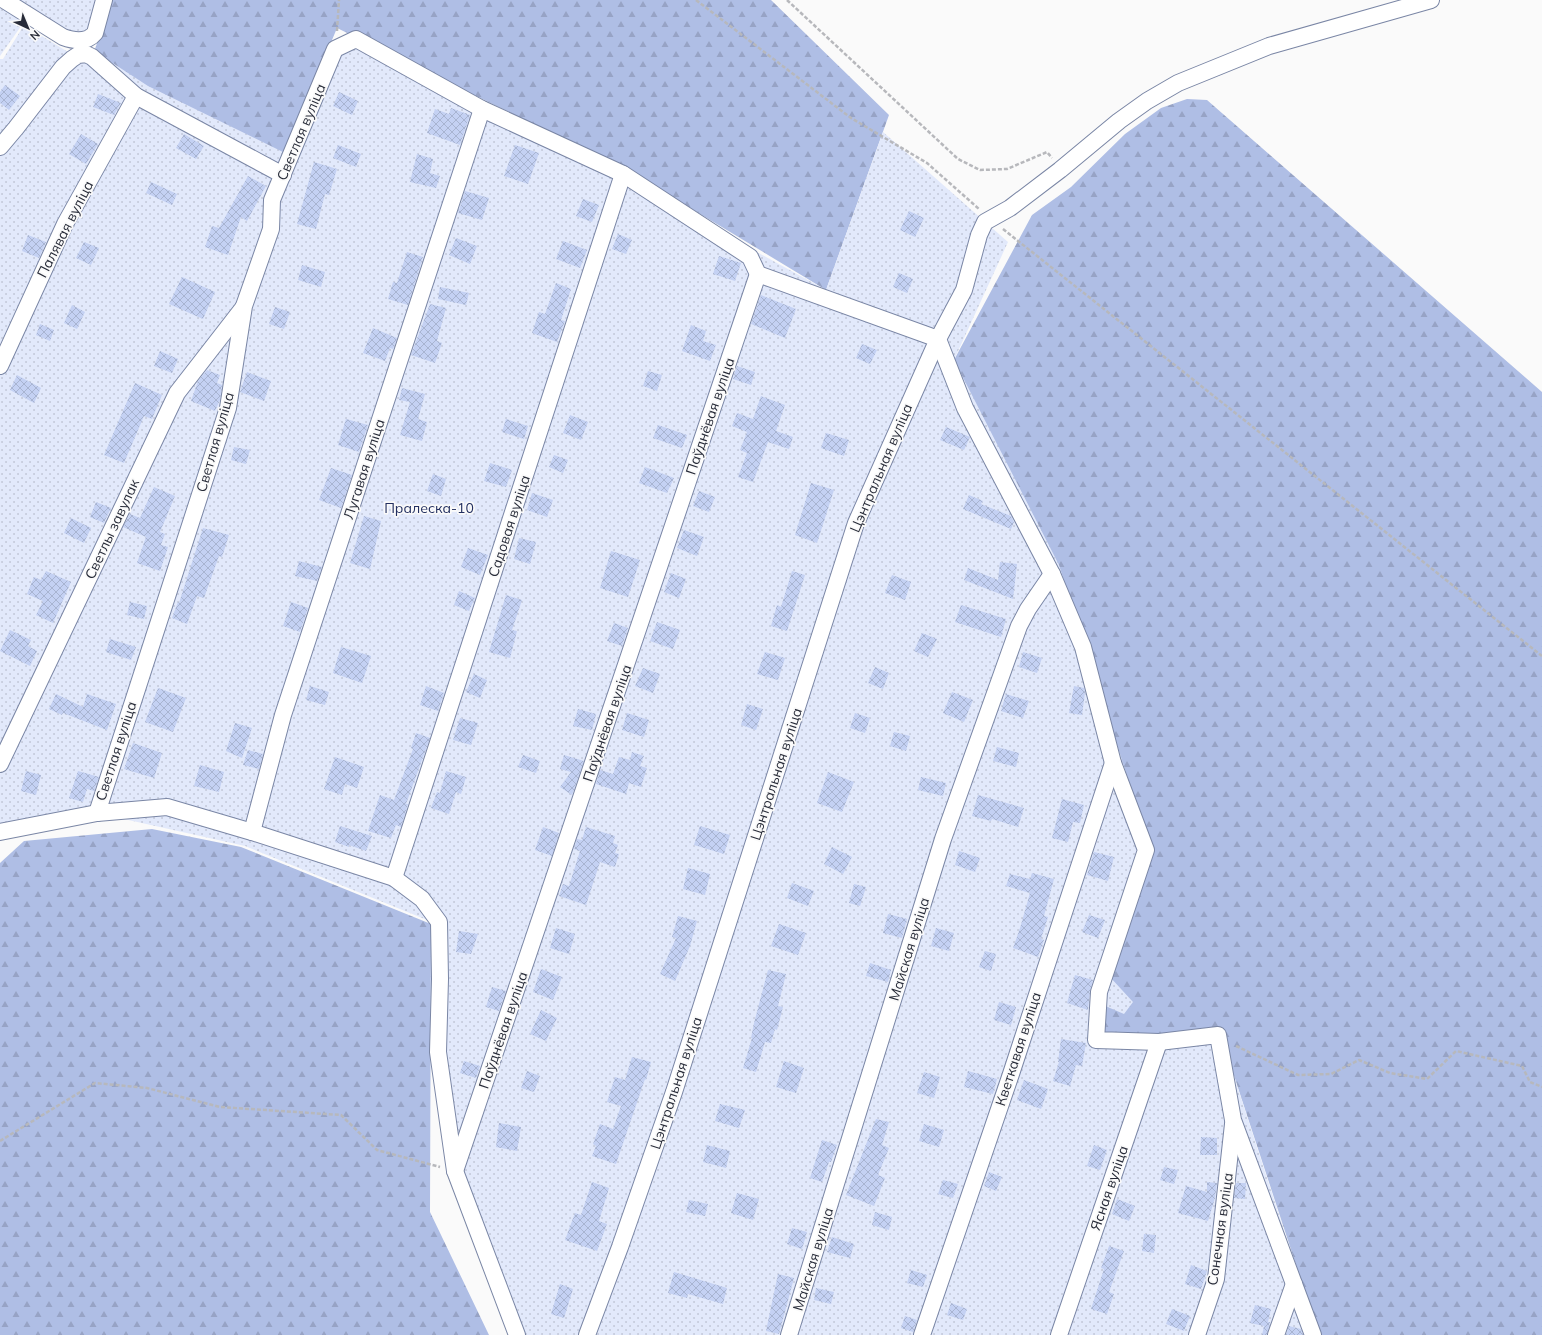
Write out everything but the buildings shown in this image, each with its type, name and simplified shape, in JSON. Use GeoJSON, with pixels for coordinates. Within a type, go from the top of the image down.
{"type":"FeatureCollection","features":[{"type":"Feature","properties":{"kind":"street"},"geometry":{"type":"LineString","coordinates":[[4,0],[63,37],[74,41],[92,36],[95,33],[104,0]]}},
{"type":"Feature","properties":{"kind":"street"},"geometry":{"type":"LineString","coordinates":[[988,220],[1010,208],[1060,170],[1119,121],[1147,101],[1178,83],[1269,46],[1431,0]]}},
{"type":"Feature","properties":{"kind":"street"},"geometry":{"type":"LineString","coordinates":[[335,49],[356,39],[482,109],[623,174],[750,257],[758,274],[938,339],[965,408],[1052,574],[1083,647],[1113,763],[1146,850],[1099,992],[1096,1040],[1159,1042],[1218,1035],[1233,1120],[1312,1335]]}},
{"type":"Feature","properties":{"kind":"street","name":"Светлая вуліца"},"geometry":{"type":"LineString","coordinates":[[96,813],[228,408],[244,306],[271,229],[272,200],[335,49]]}},
{"type":"Feature","properties":{"kind":"street"},"geometry":{"type":"LineString","coordinates":[[0,147],[63,67],[78,55],[86,54],[92,57],[136,96],[283,175]]}},
{"type":"Feature","properties":{"kind":"street","name":"Палявая вуліца"},"geometry":{"type":"LineString","coordinates":[[0,366],[65,224],[136,96]]}},
{"type":"Feature","properties":{"kind":"street","name":"Лугавая вуліца"},"geometry":{"type":"LineString","coordinates":[[252,832],[283,716],[482,109]]}},
{"type":"Feature","properties":{"kind":"street","name":"Садовая вуліца"},"geometry":{"type":"LineString","coordinates":[[394,878],[623,174]]}},
{"type":"Feature","properties":{"kind":"street","name":"Цэнтральная вуліца"},"geometry":{"type":"LineString","coordinates":[[587,1335],[620,1247],[674,1092],[856,523],[938,339],[964,290],[979,235],[988,220]]}},
{"type":"Feature","properties":{"kind":"street","name":"Паўднёвая вуліца"},"geometry":{"type":"LineString","coordinates":[[455,1172],[758,274]]}},
{"type":"Feature","properties":{"kind":"street","name":"Светлы завулак"},"geometry":{"type":"LineString","coordinates":[[0,764],[177,393],[244,306]]}},
{"type":"Feature","properties":{"kind":"street","name":"Майская вуліца"},"geometry":{"type":"LineString","coordinates":[[789,1335],[943,839],[1018,626],[1052,574]]}},
{"type":"Feature","properties":{"kind":"street","name":"Кветкавая вуліца"},"geometry":{"type":"LineString","coordinates":[[922,1335],[1113,763]]}},
{"type":"Feature","properties":{"kind":"street"},"geometry":{"type":"LineString","coordinates":[[0,832],[96,813],[167,807],[252,832],[394,878],[422,899],[439,922],[440,979],[438,1052],[455,1172],[517,1335]]}},
{"type":"Feature","properties":{"kind":"street","name":"Ясная вуліца"},"geometry":{"type":"LineString","coordinates":[[1060,1335],[1159,1042]]}},
{"type":"Feature","properties":{"kind":"street","name":"Сонечная вуліца"},"geometry":{"type":"LineString","coordinates":[[1197,1335],[1216,1279],[1233,1120]]}},
{"type":"Feature","properties":{"kind":"street"},"geometry":{"type":"LineString","coordinates":[[1276,1335],[1294,1284]]}},
{"type":"Feature","properties":{"kind":"path"},"geometry":{"type":"LineString","coordinates":[[335,49],[339,0]]}},
{"type":"Feature","properties":{"kind":"path"},"geometry":{"type":"LineString","coordinates":[[696,0],[851,118],[927,163],[988,220],[1542,656]]}},
{"type":"Feature","properties":{"kind":"path"},"geometry":{"type":"LineString","coordinates":[[787,0],[958,159],[980,170],[1007,169],[1047,152],[1060,170]]}},
{"type":"Feature","properties":{"kind":"path"},"geometry":{"type":"LineString","coordinates":[[1219,1038],[1298,1075],[1331,1074],[1359,1060],[1390,1073],[1427,1078],[1456,1052],[1522,1066],[1530,1082],[1542,1088]]}},
{"type":"Feature","properties":{"kind":"path"},"geometry":{"type":"LineString","coordinates":[[0,1141],[95,1083],[147,1088],[220,1107],[341,1115],[377,1150],[455,1172]]}},
{"type":"Feature","properties":{"kind":"green space"},"geometry":{"type":"Polygon","coordinates":[[[0,0],[108,0],[96,38],[64,42],[24,22],[0,56],[0,0]]]}},
{"type":"Feature","properties":{"kind":"green space"},"geometry":{"type":"Polygon","coordinates":[[[112,0],[771,0],[889,115],[826,290],[624,168],[337,28],[282,161],[139,87],[95,49],[112,0]]]}},
{"type":"Feature","properties":{"kind":"green space","name":"Пралеска-10"},"geometry":{"type":"Polygon","coordinates":[[[24,25],[68,52],[91,49],[148,86],[285,153],[331,46],[355,31],[826,290],[883,132],[1008,242],[954,360],[1059,565],[1143,825],[1110,977],[1133,1002],[1124,1014],[1103,1005],[1104,1037],[1221,1036],[1318,1335],[512,1335],[451,1178],[432,922],[245,846],[97,813],[0,828],[0,59],[3,59],[24,25]]]}},
{"type":"Feature","properties":{"kind":"green space"},"geometry":{"type":"Polygon","coordinates":[[[1187,99],[1207,100],[1542,392],[1542,1335],[1319,1335],[1221,1036],[1104,1037],[1102,1005],[1110,977],[954,360],[1032,215],[1071,187],[1125,134],[1161,108],[1187,99]]]}},
{"type":"Feature","properties":{"kind":"green space"},"geometry":{"type":"Polygon","coordinates":[[[152,829],[241,847],[431,924],[430,1212],[489,1335],[0,1335],[0,863],[24,841],[152,829]]]}}]}
